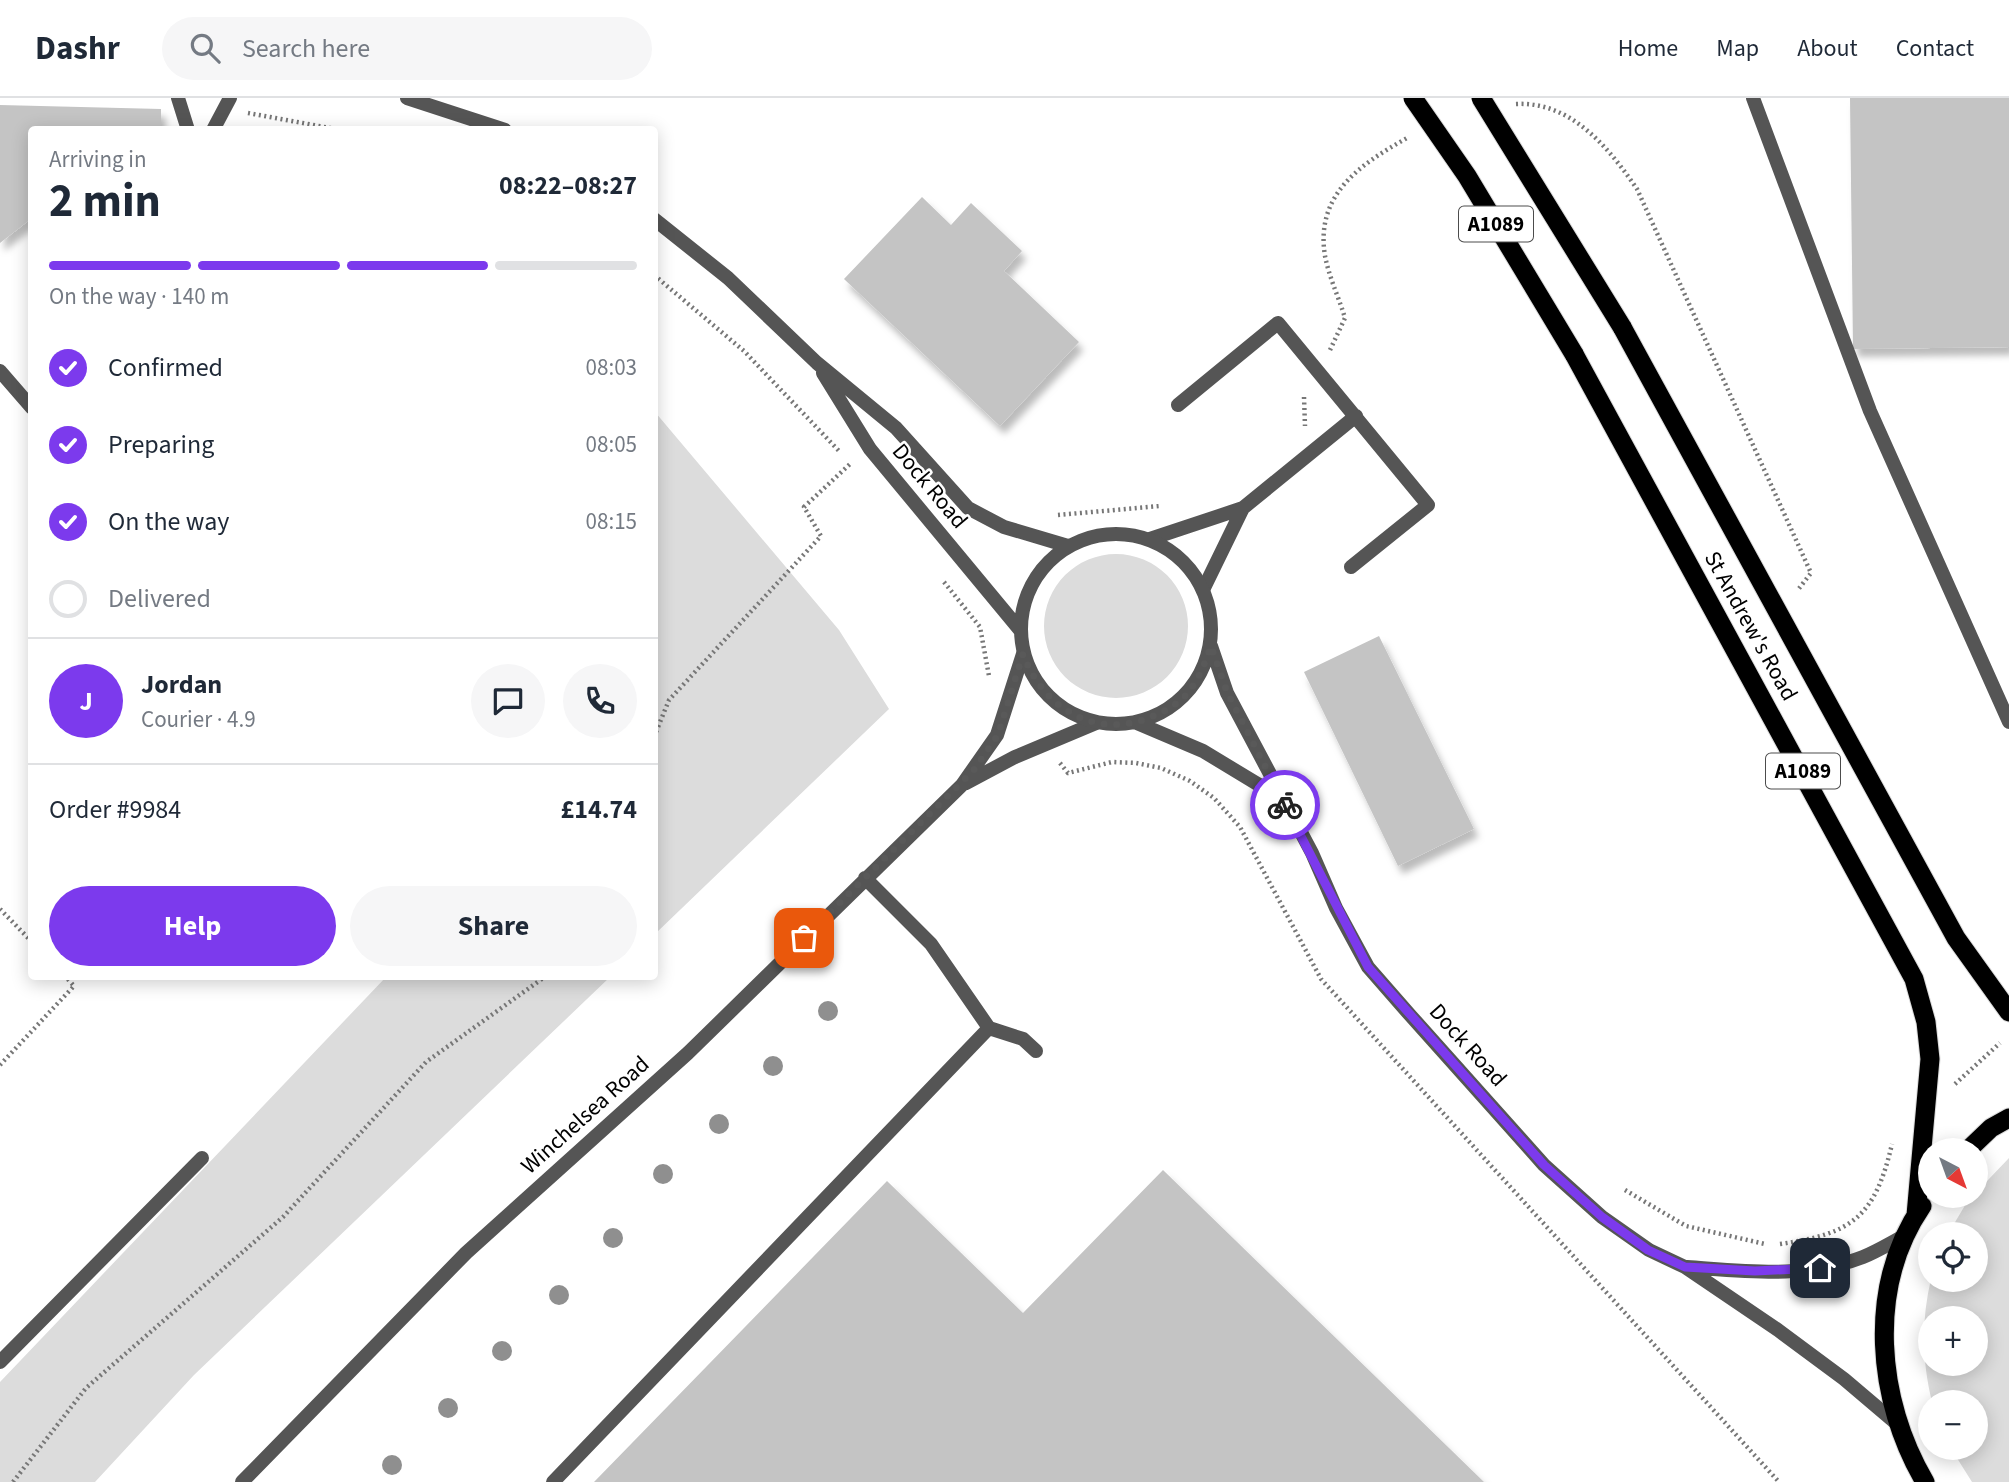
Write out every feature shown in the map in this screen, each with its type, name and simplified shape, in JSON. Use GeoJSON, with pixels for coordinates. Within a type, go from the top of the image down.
{"type":"FeatureCollection","features":[{"type":"Feature","properties":{"kind":"highway","name":"St Andrew's Road"},"geometry":{"type":"LineString","coordinates":[[1413,98],[1467,176],[1574,354],[1914,979],[1926,1023],[1930,1059],[1916,1215]]}},
{"type":"Feature","properties":{"kind":"highway","name":"St Andrew's Road"},"geometry":{"type":"LineString","coordinates":[[1481,98],[1622,327],[1956,938],[2009,1012]]}},
{"type":"Feature","properties":{"kind":"highway"},"geometry":{"type":"LineString","coordinates":[[1981,1138],[1991,1128],[2009,1118]]}},
{"type":"Feature","properties":{"kind":"highway"},"geometry":{"type":"LineString","coordinates":[[1921,1208],[1906,1235],[1891,1281],[1884,1328],[1886,1376],[1897,1424],[1925,1482]]}},
{"type":"Feature","properties":{"kind":"street"},"geometry":{"type":"LineString","coordinates":[[178,98],[187,126]]}},
{"type":"Feature","properties":{"kind":"street"},"geometry":{"type":"LineString","coordinates":[[215,126],[230,98]]}},
{"type":"Feature","properties":{"kind":"street"},"geometry":{"type":"LineString","coordinates":[[407,98],[493,126]]}},
{"type":"Feature","properties":{"kind":"street"},"geometry":{"type":"LineString","coordinates":[[1754,98],[1870,411],[2009,722]]}},
{"type":"Feature","properties":{"kind":"street","name":"Dock Road"},"geometry":{"type":"LineString","coordinates":[[658,222],[727,278],[817,363],[896,428],[968,508],[1004,527],[1068,546]]}},
{"type":"Feature","properties":{"kind":"street"},"geometry":{"type":"LineString","coordinates":[[1178,405],[1278,323],[1428,505],[1351,567]]}},
{"type":"Feature","properties":{"kind":"street","name":"Dock Road"},"geometry":{"type":"LineString","coordinates":[[817,363],[870,449],[1020,630]]}},
{"type":"Feature","properties":{"kind":"street"},"geometry":{"type":"LineString","coordinates":[[0,370],[28,403]]}},
{"type":"Feature","properties":{"kind":"street"},"geometry":{"type":"LineString","coordinates":[[1150,539],[1243,508],[1356,416]]}},
{"type":"Feature","properties":{"kind":"street"},"geometry":{"type":"LineString","coordinates":[[1203,590],[1243,508]]}},
{"type":"Feature","properties":{"kind":"street","name":"Dock Road"},"geometry":{"type":"LineString","coordinates":[[1108,534],[1150,539],[1172,551],[1190,569],[1203,590],[1211,617],[1211,646],[1202,672],[1186,695],[1163,712],[1137,723],[1096,723],[1076,717],[1050,698],[1031,674],[1023,654],[1020,630],[1025,597],[1042,568],[1068,546],[1108,534]]}},
{"type":"Feature","properties":{"kind":"street","name":"Dock Road"},"geometry":{"type":"LineString","coordinates":[[1211,646],[1227,692],[1280,798],[1312,853],[1336,908],[1376,976],[1544,1165],[1602,1217],[1639,1244],[1685,1267],[1844,1379],[1897,1424]]}},
{"type":"Feature","properties":{"kind":"street","name":"Winchelsea Road"},"geometry":{"type":"LineString","coordinates":[[242,1482],[466,1253],[688,1053],[962,785],[998,735],[1023,654]]}},
{"type":"Feature","properties":{"kind":"street","name":"Winchelsea Road"},"geometry":{"type":"LineString","coordinates":[[962,785],[1014,757],[1096,723]]}},
{"type":"Feature","properties":{"kind":"street","name":"Dock Road"},"geometry":{"type":"LineString","coordinates":[[1137,723],[1203,751],[1280,798]]}},
{"type":"Feature","properties":{"kind":"street"},"geometry":{"type":"LineString","coordinates":[[865,878],[931,943],[989,1028],[1023,1039],[1036,1051]]}},
{"type":"Feature","properties":{"kind":"street"},"geometry":{"type":"LineString","coordinates":[[553,1482],[989,1028]]}},
{"type":"Feature","properties":{"kind":"street"},"geometry":{"type":"LineString","coordinates":[[0,1362],[202,1158]]}},
{"type":"Feature","properties":{"kind":"street","name":"Dock Road"},"geometry":{"type":"LineString","coordinates":[[1685,1267],[1755,1271],[1820,1268],[1863,1257],[1906,1235]]}},
{"type":"Feature","properties":{"kind":"path"},"geometry":{"type":"LineString","coordinates":[[1502,105],[1530,103],[1578,122],[1612,151],[1637,189],[1811,573],[1795,595]]}},
{"type":"Feature","properties":{"kind":"path"},"geometry":{"type":"LineString","coordinates":[[1304,430],[1306,401],[1293,383],[1332,349],[1345,318],[1325,257],[1323,221],[1340,186],[1387,149],[1418,131]]}},
{"type":"Feature","properties":{"kind":"path"},"geometry":{"type":"LineString","coordinates":[[658,278],[744,351],[859,474]]}},
{"type":"Feature","properties":{"kind":"path"},"geometry":{"type":"LineString","coordinates":[[658,727],[669,700],[821,536],[804,507],[851,463]]}},
{"type":"Feature","properties":{"kind":"path"},"geometry":{"type":"LineString","coordinates":[[1054,515],[1168,505]]}},
{"type":"Feature","properties":{"kind":"path"},"geometry":{"type":"LineString","coordinates":[[942,580],[979,628],[989,682]]}},
{"type":"Feature","properties":{"kind":"path"},"geometry":{"type":"LineString","coordinates":[[1059,763],[1068,772],[1112,762],[1161,768],[1190,781],[1214,798],[1240,827],[1321,979],[1779,1482]]}},
{"type":"Feature","properties":{"kind":"path"},"geometry":{"type":"LineString","coordinates":[[0,909],[28,938]]}},
{"type":"Feature","properties":{"kind":"path"},"geometry":{"type":"LineString","coordinates":[[0,1065],[74,986],[69,980]]}},
{"type":"Feature","properties":{"kind":"path"},"geometry":{"type":"LineString","coordinates":[[12,1482],[86,1388],[283,1217],[426,1062],[540,980]]}},
{"type":"Feature","properties":{"kind":"path"},"geometry":{"type":"LineString","coordinates":[[1948,1087],[1958,1083],[2000,1043]]}},
{"type":"Feature","properties":{"kind":"path"},"geometry":{"type":"LineString","coordinates":[[1625,1190],[1686,1226],[1771,1245],[1812,1240],[1848,1226],[1867,1210],[1892,1148],[1894,1135]]}},
{"type":"Feature","properties":{"kind":"shaded area"},"geometry":{"type":"Polygon","coordinates":[[[658,416],[839,630],[889,709],[658,931],[658,416]]]}},
{"type":"Feature","properties":{"kind":"shaded area"},"geometry":{"type":"Polygon","coordinates":[[[1116,554],[1144,559],[1167,575],[1183,598],[1188,626],[1183,654],[1167,677],[1144,693],[1116,698],[1088,693],[1065,677],[1049,654],[1044,626],[1049,598],[1065,575],[1088,559],[1116,554]]]}},
{"type":"Feature","properties":{"kind":"shaded area"},"geometry":{"type":"Polygon","coordinates":[[[383,980],[607,980],[194,1375],[95,1482],[0,1482],[0,1382],[383,980]]]}},
{"type":"Feature","properties":{"kind":"shaded area"},"geometry":{"type":"Polygon","coordinates":[[[2009,1158],[2009,1482],[1972,1482],[1958,1460],[1988,1460],[1988,1390],[1930,1390],[1927,1376],[1988,1376],[1988,1306],[1927,1306],[1929,1292],[1988,1292],[1988,1222],[1955,1222],[1963,1208],[1988,1208],[1988,1180],[2009,1158]]]}},
{"type":"Feature","properties":{"kind":"building"},"geometry":{"type":"Polygon","coordinates":[[[1850,98],[2009,98],[2009,347],[1853,349],[1850,98]]]}},
{"type":"Feature","properties":{"kind":"building"},"geometry":{"type":"Polygon","coordinates":[[[0,105],[161,109],[161,126],[28,126],[28,221],[0,243],[0,105]]]}},
{"type":"Feature","properties":{"kind":"building"},"geometry":{"type":"Polygon","coordinates":[[[922,197],[951,225],[971,203],[1022,251],[1004,271],[1079,342],[1000,426],[844,279],[922,197]]]}},
{"type":"Feature","properties":{"kind":"building"},"geometry":{"type":"Polygon","coordinates":[[[1379,636],[1474,829],[1398,866],[1304,672],[1379,636]]]}},
{"type":"Feature","properties":{"kind":"building"},"geometry":{"type":"Polygon","coordinates":[[[1163,1170],[1484,1482],[594,1482],[887,1181],[1023,1313],[1163,1170]]]}},
{"type":"Feature","properties":{"kind":"way so far"},"geometry":{"type":"LineString","coordinates":[[804,938],[962,785],[973,771],[998,735],[1023,654],[1042,691],[1058,706],[1076,717],[1117,725],[1137,723],[1163,712],[1186,695],[1202,672],[1211,646],[1227,692],[1285,805]]}},
{"type":"Feature","properties":{"kind":"route"},"geometry":{"type":"LineString","coordinates":[[1285,805],[1312,853],[1336,908],[1368,967],[1544,1165],[1602,1217],[1648,1250],[1685,1267],[1755,1271],[1820,1268]]}}]}
